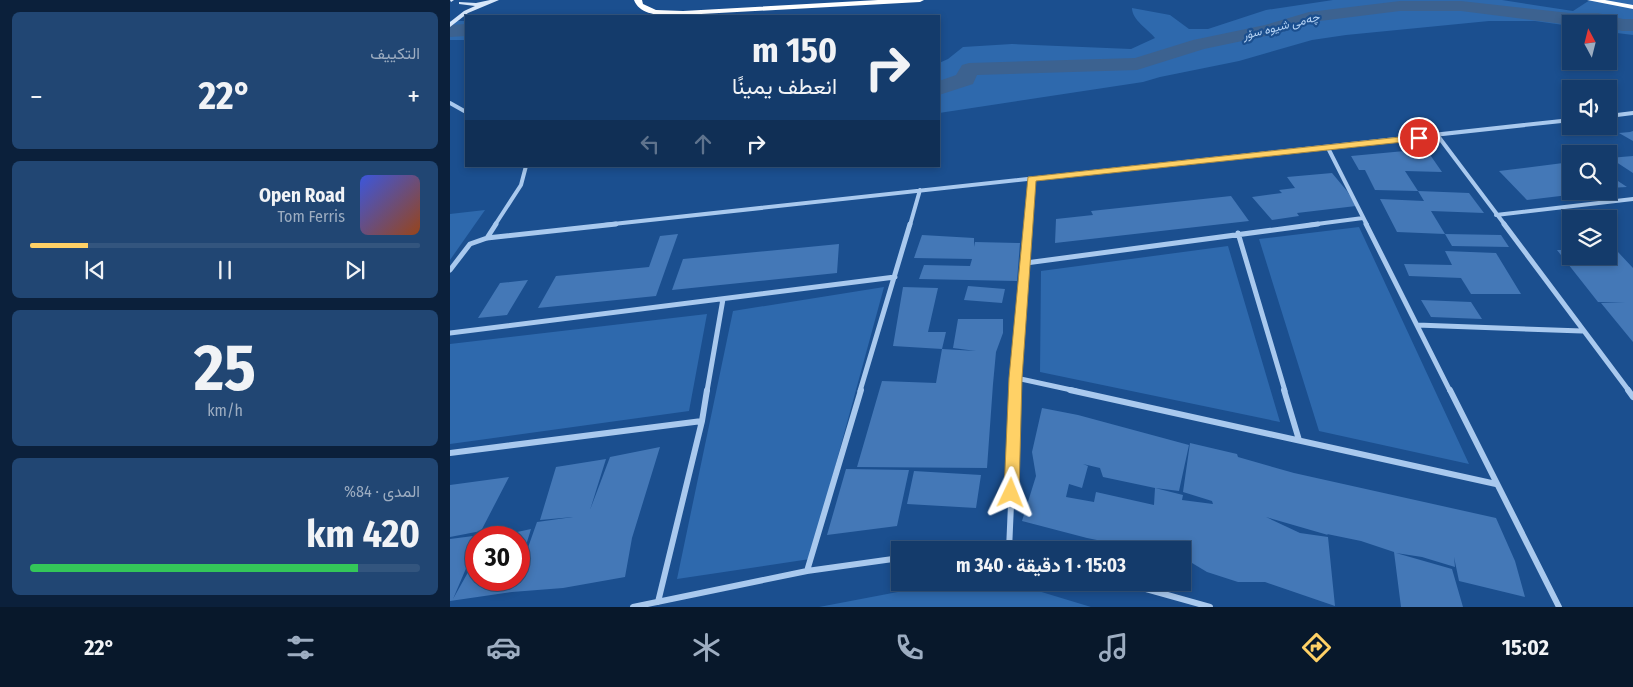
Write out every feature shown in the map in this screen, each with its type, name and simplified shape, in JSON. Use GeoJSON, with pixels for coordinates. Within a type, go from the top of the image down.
{"type":"FeatureCollection","features":[{"type":"Feature","properties":{"kind":"highway"},"geometry":{"type":"LineString","coordinates":[[638,0],[640,5],[650,10],[682,13],[920,0]]}},
{"type":"Feature","properties":{"kind":"highway"},"geometry":{"type":"LineString","coordinates":[[1591,0],[1633,7]]}},
{"type":"Feature","properties":{"kind":"street"},"geometry":{"type":"LineString","coordinates":[[452,22],[462,12],[496,0]]}},
{"type":"Feature","properties":{"kind":"street"},"geometry":{"type":"LineString","coordinates":[[462,3],[462,12]]}},
{"type":"Feature","properties":{"kind":"street"},"geometry":{"type":"LineString","coordinates":[[450,4],[488,3]]}},
{"type":"Feature","properties":{"kind":"street"},"geometry":{"type":"LineString","coordinates":[[450,104],[465,112]]}},
{"type":"Feature","properties":{"kind":"street"},"geometry":{"type":"LineString","coordinates":[[1617,115],[1633,113]]}},
{"type":"Feature","properties":{"kind":"street"},"geometry":{"type":"LineString","coordinates":[[450,270],[470,244],[487,238],[1562,121]]}},
{"type":"Feature","properties":{"kind":"street"},"geometry":{"type":"LineString","coordinates":[[1438,136],[1633,398]]}},
{"type":"Feature","properties":{"kind":"street"},"geometry":{"type":"LineString","coordinates":[[1328,148],[1559,607]]}},
{"type":"Feature","properties":{"kind":"street"},"geometry":{"type":"LineString","coordinates":[[487,238],[521,185],[526,167]]}},
{"type":"Feature","properties":{"kind":"street"},"geometry":{"type":"LineString","coordinates":[[1009,541],[1016,378],[1032,179]]}},
{"type":"Feature","properties":{"kind":"street"},"geometry":{"type":"LineString","coordinates":[[807,571],[920,190]]}},
{"type":"Feature","properties":{"kind":"street"},"geometry":{"type":"LineString","coordinates":[[1496,215],[1633,200]]}},
{"type":"Feature","properties":{"kind":"street"},"geometry":{"type":"LineString","coordinates":[[1026,263],[1238,233],[1363,218]]}},
{"type":"Feature","properties":{"kind":"street"},"geometry":{"type":"LineString","coordinates":[[1238,233],[1299,440]]}},
{"type":"Feature","properties":{"kind":"street"},"geometry":{"type":"LineString","coordinates":[[450,333],[895,276]]}},
{"type":"Feature","properties":{"kind":"street"},"geometry":{"type":"LineString","coordinates":[[658,602],[702,421],[723,299]]}},
{"type":"Feature","properties":{"kind":"street"},"geometry":{"type":"LineString","coordinates":[[1417,324],[1582,331]]}},
{"type":"Feature","properties":{"kind":"street"},"geometry":{"type":"LineString","coordinates":[[1016,378],[1496,484]]}},
{"type":"Feature","properties":{"kind":"street"},"geometry":{"type":"LineString","coordinates":[[450,453],[702,421]]}},
{"type":"Feature","properties":{"kind":"street"},"geometry":{"type":"LineString","coordinates":[[633,607],[807,571],[891,559]]}},
{"type":"Feature","properties":{"kind":"street"},"geometry":{"type":"LineString","coordinates":[[1153,591],[1210,607]]}},
{"type":"Feature","properties":{"kind":"shaded area"},"geometry":{"type":"Polygon","coordinates":[[[1333,0],[1502,0],[1573,11],[1590,0],[1633,0],[1633,35],[1618,33],[1618,15],[1562,15],[1562,25],[1535,21],[1489,21],[1346,35],[1312,40],[1239,61],[1143,82],[940,113],[940,63],[948,59],[963,47],[1012,44],[1131,49],[1155,38],[1137,20],[1132,8],[1170,15],[1189,29],[1208,29],[1266,10],[1333,0]]]}},
{"type":"Feature","properties":{"kind":"shaded area"},"geometry":{"type":"Polygon","coordinates":[[[450,21],[465,21],[465,40],[450,40],[450,21]]]}},
{"type":"Feature","properties":{"kind":"shaded area"},"geometry":{"type":"Polygon","coordinates":[[[485,210],[450,260],[450,214],[485,210]]]}},
{"type":"Feature","properties":{"kind":"shaded area"},"geometry":{"type":"Polygon","coordinates":[[[1359,227],[1469,464],[1319,431],[1259,239],[1359,227]]]}},
{"type":"Feature","properties":{"kind":"shaded area"},"geometry":{"type":"Polygon","coordinates":[[[1228,246],[1280,422],[1040,372],[1041,271],[1228,246]]]}},
{"type":"Feature","properties":{"kind":"shaded area"},"geometry":{"type":"Polygon","coordinates":[[[884,287],[810,559],[677,579],[733,311],[884,287]]]}},
{"type":"Feature","properties":{"kind":"shaded area"},"geometry":{"type":"Polygon","coordinates":[[[707,314],[689,411],[450,444],[450,344],[707,314]]]}},
{"type":"Feature","properties":{"kind":"shaded area"},"geometry":{"type":"Polygon","coordinates":[[[903,591],[1038,591],[1091,607],[819,607],[903,591]]]}},
{"type":"Feature","properties":{"kind":"building"},"geometry":{"type":"Polygon","coordinates":[[[1633,131],[1633,141],[1619,133],[1630,132],[1633,131]]]}},
{"type":"Feature","properties":{"kind":"building"},"geometry":{"type":"Polygon","coordinates":[[[1426,149],[1442,172],[1405,171],[1418,191],[1375,190],[1365,170],[1359,170],[1351,156],[1426,149]]]}},
{"type":"Feature","properties":{"kind":"building"},"geometry":{"type":"Polygon","coordinates":[[[1633,156],[1633,173],[1617,163],[1617,157],[1633,156]]]}},
{"type":"Feature","properties":{"kind":"building"},"geometry":{"type":"Polygon","coordinates":[[[1562,163],[1562,196],[1527,200],[1499,171],[1562,163]]]}},
{"type":"Feature","properties":{"kind":"building"},"geometry":{"type":"Polygon","coordinates":[[[1332,173],[1347,191],[1356,206],[1297,213],[1299,216],[1272,220],[1252,197],[1282,193],[1279,190],[1295,188],[1287,177],[1332,173]]]}},
{"type":"Feature","properties":{"kind":"building"},"geometry":{"type":"Polygon","coordinates":[[[1617,180],[1627,187],[1617,188],[1617,180]]]}},
{"type":"Feature","properties":{"kind":"building"},"geometry":{"type":"Polygon","coordinates":[[[1418,191],[1469,193],[1484,213],[1431,211],[1445,234],[1397,232],[1380,199],[1424,201],[1418,191]]]}},
{"type":"Feature","properties":{"kind":"building"},"geometry":{"type":"Polygon","coordinates":[[[1231,196],[1249,221],[1055,243],[1056,219],[1093,215],[1091,211],[1231,196]]]}},
{"type":"Feature","properties":{"kind":"building"},"geometry":{"type":"Polygon","coordinates":[[[678,234],[656,296],[538,308],[556,276],[649,267],[660,236],[678,234]]]}},
{"type":"Feature","properties":{"kind":"building"},"geometry":{"type":"Polygon","coordinates":[[[1445,234],[1501,235],[1509,247],[1452,246],[1445,234]]]}},
{"type":"Feature","properties":{"kind":"building"},"geometry":{"type":"Polygon","coordinates":[[[922,235],[974,238],[974,247],[975,242],[1020,243],[1017,281],[919,279],[924,265],[970,266],[972,259],[914,258],[922,235]]]}},
{"type":"Feature","properties":{"kind":"building"},"geometry":{"type":"Polygon","coordinates":[[[839,244],[837,273],[672,290],[683,259],[839,244]]]}},
{"type":"Feature","properties":{"kind":"building"},"geometry":{"type":"Polygon","coordinates":[[[1557,250],[1562,250],[1562,256],[1557,250]]]}},
{"type":"Feature","properties":{"kind":"building"},"geometry":{"type":"Polygon","coordinates":[[[1445,251],[1496,253],[1521,294],[1471,294],[1461,278],[1409,276],[1404,264],[1452,265],[1445,251]]]}},
{"type":"Feature","properties":{"kind":"building"},"geometry":{"type":"Polygon","coordinates":[[[1618,252],[1633,268],[1633,342],[1601,303],[1625,303],[1598,302],[1569,265],[1617,265],[1618,252]]]}},
{"type":"Feature","properties":{"kind":"building"},"geometry":{"type":"Polygon","coordinates":[[[528,280],[507,315],[478,318],[500,283],[528,280]]]}},
{"type":"Feature","properties":{"kind":"building"},"geometry":{"type":"Polygon","coordinates":[[[968,286],[1005,289],[1002,303],[964,300],[968,286]]]}},
{"type":"Feature","properties":{"kind":"building"},"geometry":{"type":"Polygon","coordinates":[[[903,287],[938,288],[928,332],[946,332],[942,349],[893,346],[903,287]]]}},
{"type":"Feature","properties":{"kind":"building"},"geometry":{"type":"Polygon","coordinates":[[[1421,300],[1471,302],[1482,319],[1431,317],[1421,300]]]}},
{"type":"Feature","properties":{"kind":"building"},"geometry":{"type":"Polygon","coordinates":[[[958,319],[1003,319],[1003,333],[996,352],[987,468],[857,467],[882,381],[936,383],[942,349],[976,351],[953,348],[958,319]]]}},
{"type":"Feature","properties":{"kind":"building"},"geometry":{"type":"Polygon","coordinates":[[[1042,408],[1078,415],[1189,445],[1179,491],[1155,488],[1183,495],[1182,500],[1213,504],[1212,501],[1183,492],[1190,443],[1237,454],[1238,457],[1294,473],[1496,518],[1515,561],[1525,597],[1459,581],[1454,557],[1455,567],[1422,557],[1396,553],[1452,569],[1463,607],[1401,607],[1394,552],[1361,541],[1328,535],[1266,517],[1300,533],[1328,537],[1335,606],[1265,582],[1238,582],[1207,572],[1191,562],[1191,541],[1102,541],[1022,521],[1036,476],[1032,452],[1042,408]],[[1083,464],[1088,466],[1082,488],[1069,484],[1066,497],[1094,502],[1096,492],[1154,505],[1155,488],[1103,477],[1100,468],[1083,464]]]}},
{"type":"Feature","properties":{"kind":"building"},"geometry":{"type":"Polygon","coordinates":[[[660,447],[632,538],[625,577],[563,588],[530,591],[530,542],[537,522],[573,517],[540,520],[556,467],[606,459],[590,510],[610,457],[660,447]]]}},
{"type":"Feature","properties":{"kind":"building"},"geometry":{"type":"Polygon","coordinates":[[[846,469],[909,470],[897,526],[827,535],[846,469]]]}},
{"type":"Feature","properties":{"kind":"building"},"geometry":{"type":"Polygon","coordinates":[[[914,471],[981,475],[976,508],[907,504],[914,471]]]}},
{"type":"Feature","properties":{"kind":"building"},"geometry":{"type":"Polygon","coordinates":[[[509,477],[484,526],[465,526],[465,534],[450,537],[450,485],[509,477]]]}},
{"type":"Feature","properties":{"kind":"building"},"geometry":{"type":"Polygon","coordinates":[[[465,537],[465,571],[453,599],[465,578],[465,591],[525,591],[450,601],[450,539],[465,537]]]}},
{"type":"Feature","properties":{"kind":"waterway","name":"چەمی شیوە سۆر"},"geometry":{"type":"LineString","coordinates":[[940,88],[965,79],[969,69],[1137,64],[1200,44],[1269,30],[1309,17],[1400,6],[1461,6],[1570,19],[1598,18],[1622,25],[1633,25]]}},
{"type":"Feature","properties":{"kind":"waterway","name":"چەمی شیوە سۆر"},"geometry":{"type":"LineString","coordinates":[[450,31],[465,30]]}},
{"type":"Feature","properties":{"kind":"route"},"geometry":{"type":"LineString","coordinates":[[1011,493],[1016,378],[1032,179],[1419,138]]}}]}
